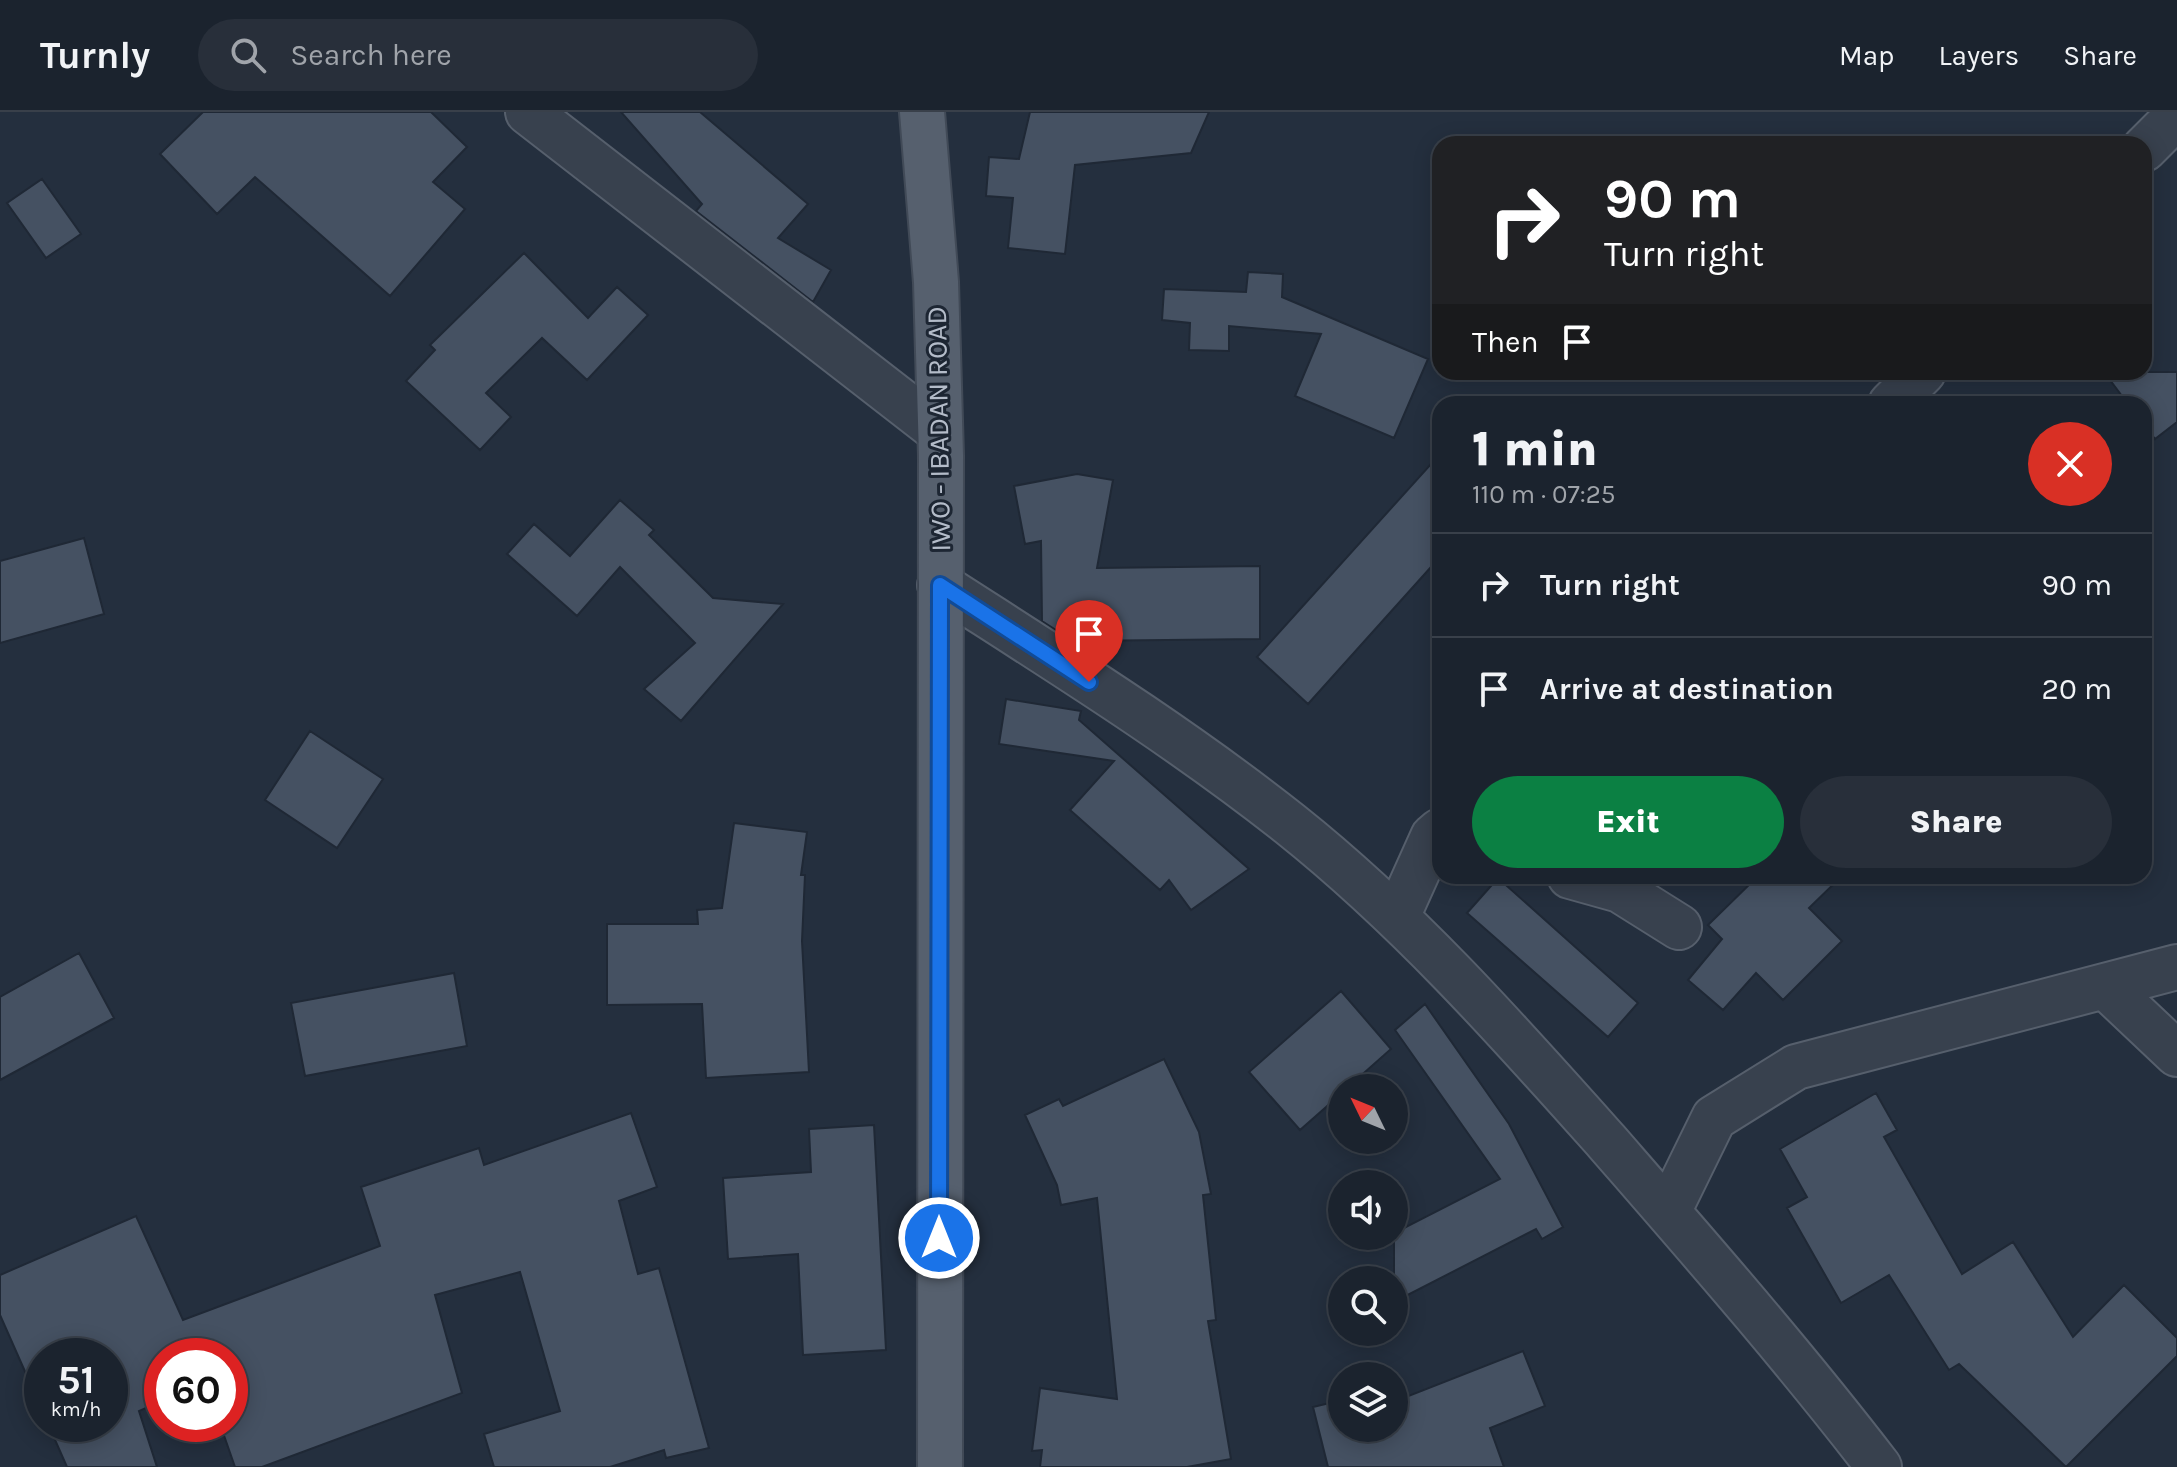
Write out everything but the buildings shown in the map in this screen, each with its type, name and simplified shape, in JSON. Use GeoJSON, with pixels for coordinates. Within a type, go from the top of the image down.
{"type":"FeatureCollection","features":[{"type":"Feature","properties":{"kind":"main road","name":"IWO - IBADAN ROAD"},"geometry":{"type":"LineString","coordinates":[[922,112],[936,282],[938,430],[940,1467]]}},
{"type":"Feature","properties":{"kind":"street"},"geometry":{"type":"LineString","coordinates":[[528,112],[938,430]]}},
{"type":"Feature","properties":{"kind":"street"},"geometry":{"type":"LineString","coordinates":[[2152,141],[2177,116]]}},
{"type":"Feature","properties":{"kind":"street"},"geometry":{"type":"LineString","coordinates":[[1899,396],[1915,380]]}},
{"type":"Feature","properties":{"kind":"street"},"geometry":{"type":"LineString","coordinates":[[940,585],[1139,714],[1277,814],[1397,917],[1555,1084],[1668,1212],[1796,1359],[1879,1467]]}},
{"type":"Feature","properties":{"kind":"street"},"geometry":{"type":"LineString","coordinates":[[1397,917],[1432,848]]}},
{"type":"Feature","properties":{"kind":"street"},"geometry":{"type":"LineString","coordinates":[[1599,884],[1620,890],[1679,927]]}},
{"type":"Feature","properties":{"kind":"street"},"geometry":{"type":"LineString","coordinates":[[1668,1212],[1714,1118],[1796,1067],[2177,967]]}},
{"type":"Feature","properties":{"kind":"street"},"geometry":{"type":"LineString","coordinates":[[2105,986],[2177,1054]]}},
{"type":"Feature","properties":{"kind":"route"},"geometry":{"type":"LineString","coordinates":[[939,1238],[940,585],[1089,682]]}}]}
